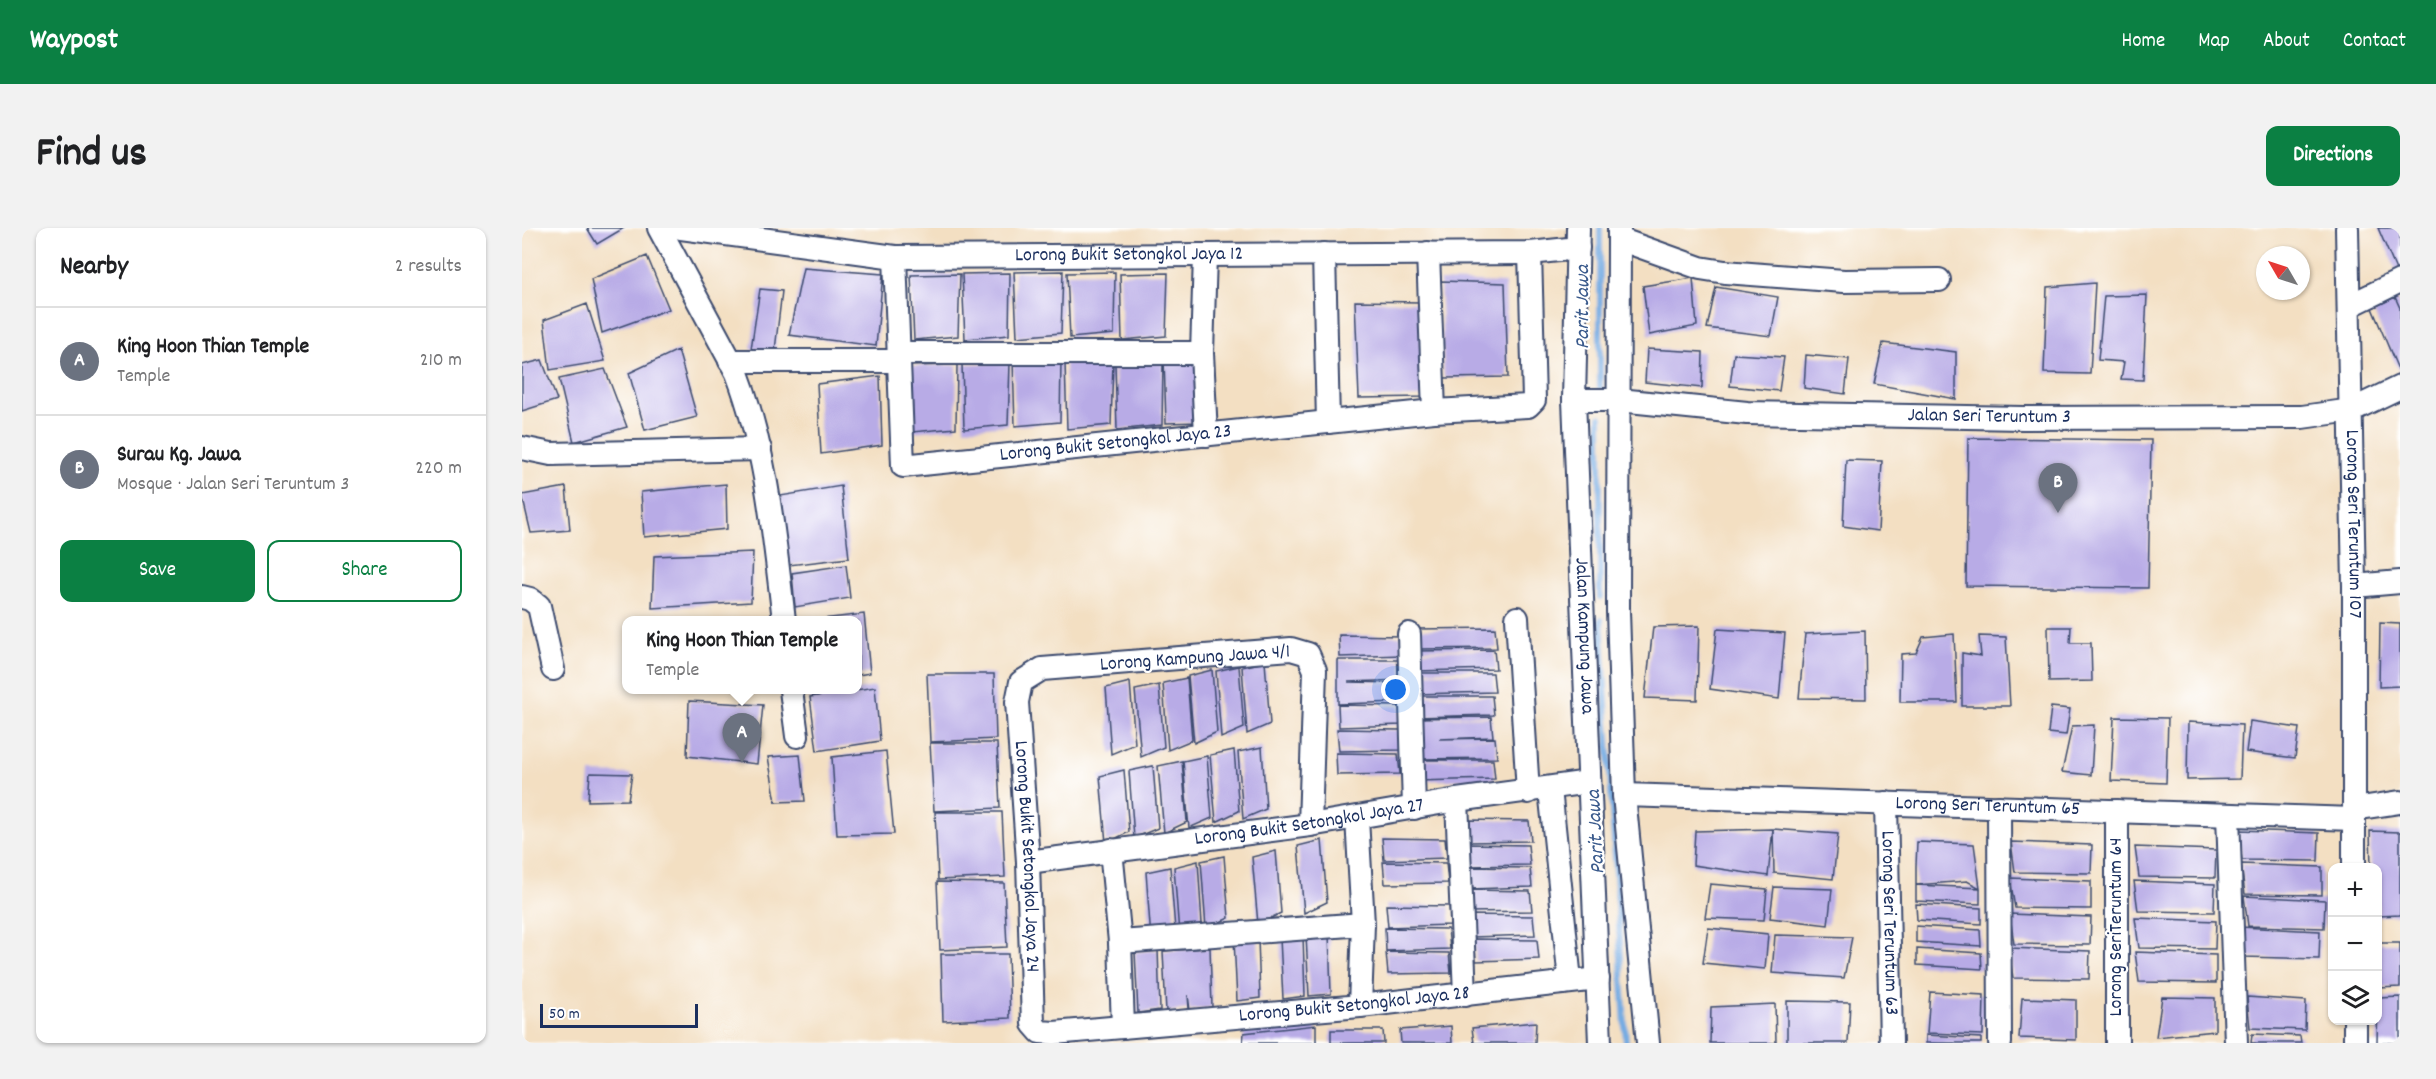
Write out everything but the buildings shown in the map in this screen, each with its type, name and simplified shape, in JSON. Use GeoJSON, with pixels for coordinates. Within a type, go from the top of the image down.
{"type":"FeatureCollection","features":[{"type":"Feature","properties":{"kind":"street"},"geometry":{"type":"LineString","coordinates":[[659,228],[730,361],[746,397],[770,504],[782,616]]}},
{"type":"Feature","properties":{"kind":"street","name":"Lorong Bukit Setongkol Jaya 12"},"geometry":{"type":"LineString","coordinates":[[681,228],[895,257],[1530,253],[1578,238]]}},
{"type":"Feature","properties":{"kind":"street","name":"Lorong Seri Teruntum 107"},"geometry":{"type":"LineString","coordinates":[[2348,228],[2354,586],[2354,863]]}},
{"type":"Feature","properties":{"kind":"street"},"geometry":{"type":"LineString","coordinates":[[1648,1043],[1624,795],[1618,611],[1619,233],[1700,268],[1725,272],[1844,281],[1939,280]]}},
{"type":"Feature","properties":{"kind":"street","name":"Jalan Kampung Jawa"},"geometry":{"type":"LineString","coordinates":[[1578,238],[1574,400],[1600,1043]]}},
{"type":"Feature","properties":{"kind":"street"},"geometry":{"type":"LineString","coordinates":[[1428,253],[1434,411]]}},
{"type":"Feature","properties":{"kind":"street","name":"Lorong Bukit Setongkol Jaya 23"},"geometry":{"type":"LineString","coordinates":[[895,257],[903,466],[1434,411],[1528,406],[1534,400],[1530,253]]}},
{"type":"Feature","properties":{"kind":"street"},"geometry":{"type":"LineString","coordinates":[[1324,254],[1328,422]]}},
{"type":"Feature","properties":{"kind":"street"},"geometry":{"type":"LineString","coordinates":[[1205,255],[1202,352],[1206,435]]}},
{"type":"Feature","properties":{"kind":"street"},"geometry":{"type":"LineString","coordinates":[[2349,306],[2400,281]]}},
{"type":"Feature","properties":{"kind":"street"},"geometry":{"type":"LineString","coordinates":[[730,361],[1202,352]]}},
{"type":"Feature","properties":{"kind":"street","name":"Jalan Seri Teruntum 3"},"geometry":{"type":"LineString","coordinates":[[1574,400],[1619,400],[1747,412],[2023,418],[2302,417],[2352,410],[2400,387]]}},
{"type":"Feature","properties":{"kind":"street"},"geometry":{"type":"LineString","coordinates":[[522,448],[551,454],[759,449]]}},
{"type":"Feature","properties":{"kind":"street"},"geometry":{"type":"LineString","coordinates":[[2354,586],[2400,582]]}},
{"type":"Feature","properties":{"kind":"street"},"geometry":{"type":"LineString","coordinates":[[522,597],[530,599],[538,606],[553,669]]}},
{"type":"Feature","properties":{"kind":"street"},"geometry":{"type":"LineString","coordinates":[[1583,612],[1618,611]]}},
{"type":"Feature","properties":{"kind":"street"},"geometry":{"type":"LineString","coordinates":[[1517,618],[1539,791],[1569,971],[1563,983]]}},
{"type":"Feature","properties":{"kind":"street"},"geometry":{"type":"LineString","coordinates":[[1409,634],[1413,808]]}},
{"type":"Feature","properties":{"kind":"street","name":"Lorong Kampung Jawa 4/1"},"geometry":{"type":"LineString","coordinates":[[1021,682],[1042,669],[1291,649],[1308,654],[1315,670],[1310,825]]}},
{"type":"Feature","properties":{"kind":"street","name":"Lorong Bukit Setongkol Jaya 24"},"geometry":{"type":"LineString","coordinates":[[1021,682],[1017,714],[1028,862],[1033,1024],[1040,1032]]}},
{"type":"Feature","properties":{"kind":"street"},"geometry":{"type":"LineString","coordinates":[[792,694],[797,736]]}},
{"type":"Feature","properties":{"kind":"street","name":"Lorong Bukit Setongkol Jaya 27"},"geometry":{"type":"LineString","coordinates":[[1028,862],[1310,825],[1457,800],[1539,791],[1590,782]]}},
{"type":"Feature","properties":{"kind":"street","name":"Lorong Seri Teruntum 65"},"geometry":{"type":"LineString","coordinates":[[1624,795],[2228,815],[2354,814],[2400,802]]}},
{"type":"Feature","properties":{"kind":"street"},"geometry":{"type":"LineString","coordinates":[[1457,800],[1465,995]]}},
{"type":"Feature","properties":{"kind":"street","name":"Lorong Seri Teruntum 63"},"geometry":{"type":"LineString","coordinates":[[1886,803],[1891,1043]]}},
{"type":"Feature","properties":{"kind":"street"},"geometry":{"type":"LineString","coordinates":[[1999,807],[2000,1043]]}},
{"type":"Feature","properties":{"kind":"street","name":"Lorong SeriTeruntum 64"},"geometry":{"type":"LineString","coordinates":[[2117,811],[2117,1043]]}},
{"type":"Feature","properties":{"kind":"street"},"geometry":{"type":"LineString","coordinates":[[2228,815],[2236,1043]]}},
{"type":"Feature","properties":{"kind":"street"},"geometry":{"type":"LineString","coordinates":[[1357,818],[1363,924],[1360,1006]]}},
{"type":"Feature","properties":{"kind":"street"},"geometry":{"type":"LineString","coordinates":[[1112,850],[1124,1027]]}},
{"type":"Feature","properties":{"kind":"street"},"geometry":{"type":"LineString","coordinates":[[1119,942],[1363,924]]}},
{"type":"Feature","properties":{"kind":"street","name":"Lorong Bukit Setongkol Jaya 28"},"geometry":{"type":"LineString","coordinates":[[1040,1032],[1054,1033],[1360,1006],[1598,980]]}},
{"type":"Feature","properties":{"kind":"street"},"geometry":{"type":"LineString","coordinates":[[2355,1025],[2355,1043]]}},
{"type":"Feature","properties":{"kind":"waterway","name":"Parit Jawa"},"geometry":{"type":"LineString","coordinates":[[1600,228],[1600,387]]}},
{"type":"Feature","properties":{"kind":"waterway","name":"Parit Jawa"},"geometry":{"type":"LineString","coordinates":[[1600,417],[1600,597]]}},
{"type":"Feature","properties":{"kind":"waterway","name":"Parit Jawa"},"geometry":{"type":"LineString","coordinates":[[1601,620],[1626,1043]]}},
{"type":"Feature","properties":{"kind":"place","name":"Surau Kg. Jawa"},"geometry":{"type":"Point","coordinates":[2058,513]}},
{"type":"Feature","properties":{"kind":"place","name":"King Hoon Thian Temple"},"geometry":{"type":"Point","coordinates":[742,763]}}]}
